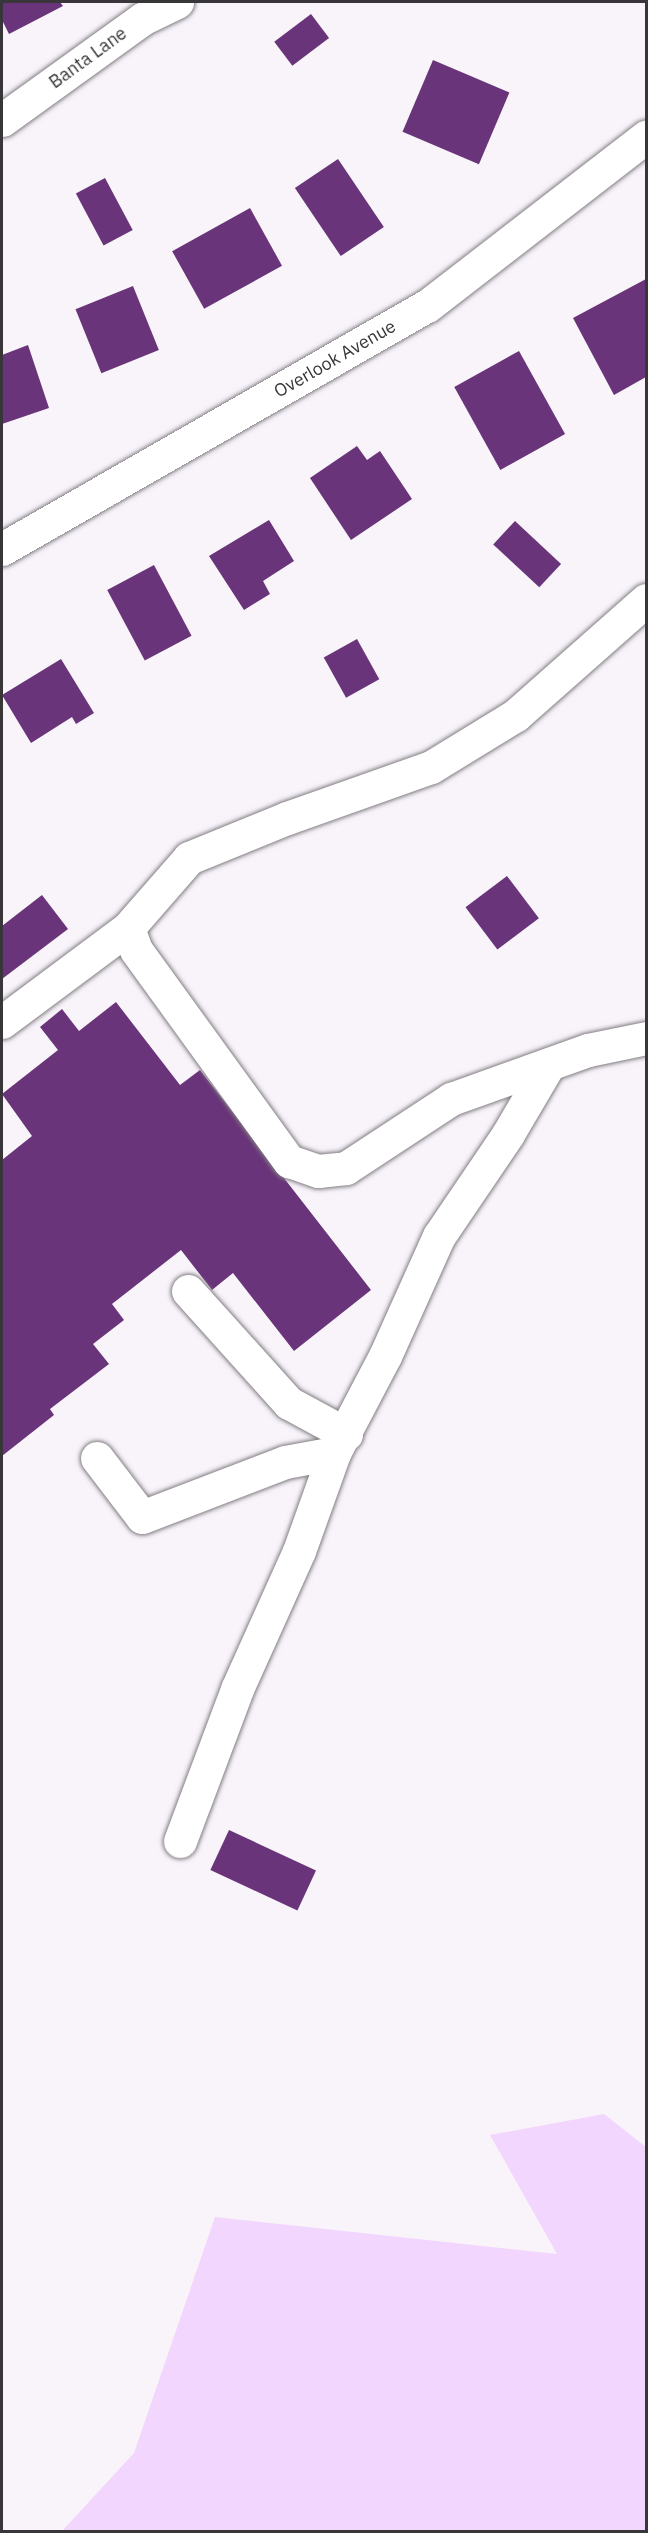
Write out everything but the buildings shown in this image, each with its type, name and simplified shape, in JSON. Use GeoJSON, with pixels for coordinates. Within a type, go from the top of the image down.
{"type":"FeatureCollection","features":[{"type":"Feature","properties":{"kind":"street","name":"Banta Lane"},"geometry":{"type":"LineString","coordinates":[[2,120],[142,19],[177,2]]}},
{"type":"Feature","properties":{"kind":"street","name":"Overlook Avenue"},"geometry":{"type":"LineString","coordinates":[[2,549],[427,306],[646,137]]}},
{"type":"Feature","properties":{"kind":"street"},"geometry":{"type":"LineString","coordinates":[[2,1022],[128,928],[189,858],[287,818],[431,767],[516,715],[646,600]]}},
{"type":"Feature","properties":{"kind":"street"},"geometry":{"type":"LineString","coordinates":[[128,928],[136,950],[289,1161],[318,1171],[346,1168],[451,1099],[588,1050],[646,1038]]}},
{"type":"Feature","properties":{"kind":"street"},"geometry":{"type":"LineString","coordinates":[[180,1841],[237,1689],[299,1551],[340,1443],[439,1236],[508,1134],[549,1064]]}},
{"type":"Feature","properties":{"kind":"street"},"geometry":{"type":"LineString","coordinates":[[188,1291],[289,1403],[340,1443]]}},
{"type":"Feature","properties":{"kind":"street"},"geometry":{"type":"LineString","coordinates":[[97,1458],[142,1517],[340,1443]]}},
{"type":"Feature","properties":{"kind":"shaded area"},"geometry":{"type":"Polygon","coordinates":[[[604,2114],[646,2147],[646,2531],[62,2531],[134,2453],[215,2217],[557,2254],[490,2135],[604,2114]]]}}]}
